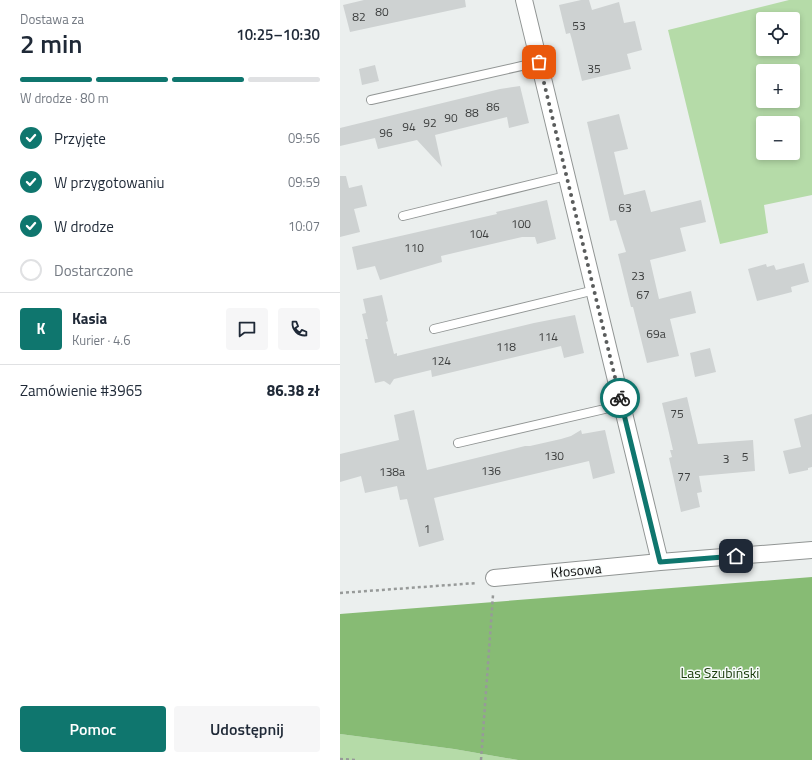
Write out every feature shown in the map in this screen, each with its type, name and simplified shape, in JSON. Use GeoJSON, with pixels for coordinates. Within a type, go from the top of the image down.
{"type":"FeatureCollection","features":[{"type":"Feature","properties":{"kind":"street"},"geometry":{"type":"LineString","coordinates":[[524,0],[660,562]]}},
{"type":"Feature","properties":{"kind":"street","name":"Kłosowa"},"geometry":{"type":"LineString","coordinates":[[494,578],[660,562],[812,550]]}},
{"type":"Feature","properties":{"kind":"lane"},"geometry":{"type":"LineString","coordinates":[[371,100],[539,62]]}},
{"type":"Feature","properties":{"kind":"lane"},"geometry":{"type":"LineString","coordinates":[[402,216],[566,176]]}},
{"type":"Feature","properties":{"kind":"lane"},"geometry":{"type":"LineString","coordinates":[[434,329],[595,290]]}},
{"type":"Feature","properties":{"kind":"lane"},"geometry":{"type":"LineString","coordinates":[[458,443],[622,405]]}},
{"type":"Feature","properties":{"kind":"path"},"geometry":{"type":"LineString","coordinates":[[340,593],[481,583],[494,578],[481,760]]}},
{"type":"Feature","properties":{"kind":"path"},"geometry":{"type":"LineString","coordinates":[[340,758],[357,760]]}},
{"type":"Feature","properties":{"kind":"green space"},"geometry":{"type":"Polygon","coordinates":[[[789,0],[812,0],[812,195],[764,205],[768,233],[720,244],[668,30],[789,0]]]}},
{"type":"Feature","properties":{"kind":"green space","name":"Las Szubiński"},"geometry":{"type":"Polygon","coordinates":[[[812,577],[812,760],[518,760],[454,749],[340,734],[340,614],[812,577]]]}},
{"type":"Feature","properties":{"kind":"green space"},"geometry":{"type":"Polygon","coordinates":[[[340,734],[454,749],[518,760],[340,760],[340,734]]]}},
{"type":"Feature","properties":{"kind":"building"},"geometry":{"type":"Polygon","coordinates":[[[364,0],[465,0],[466,7],[350,32],[343,5],[364,0]]]}},
{"type":"Feature","properties":{"kind":"building"},"geometry":{"type":"Polygon","coordinates":[[[581,0],[589,0],[592,10],[619,2],[624,23],[635,21],[642,50],[627,54],[631,69],[582,81],[570,33],[566,34],[559,5],[581,0]]]}},
{"type":"Feature","properties":{"kind":"building"},"geometry":{"type":"Polygon","coordinates":[[[375,65],[379,81],[362,85],[359,69],[375,65]]]}},
{"type":"Feature","properties":{"kind":"building"},"geometry":{"type":"Polygon","coordinates":[[[520,86],[529,123],[509,128],[507,117],[435,135],[442,167],[417,140],[378,149],[375,138],[340,146],[340,128],[500,89],[520,86]]]}},
{"type":"Feature","properties":{"kind":"building"},"geometry":{"type":"Polygon","coordinates":[[[619,114],[628,149],[614,152],[624,195],[645,190],[651,212],[701,200],[706,222],[680,228],[686,251],[650,260],[659,299],[691,291],[696,313],[670,319],[679,356],[647,363],[618,254],[626,252],[616,220],[610,221],[587,122],[619,114]]]}},
{"type":"Feature","properties":{"kind":"building"},"geometry":{"type":"Polygon","coordinates":[[[340,176],[346,176],[349,188],[362,185],[367,206],[354,209],[360,232],[340,237],[340,176]]]}},
{"type":"Feature","properties":{"kind":"building"},"geometry":{"type":"Polygon","coordinates":[[[547,200],[556,239],[537,244],[535,237],[522,237],[441,256],[442,262],[380,280],[375,266],[357,270],[352,247],[497,214],[496,212],[547,200]]]}},
{"type":"Feature","properties":{"kind":"building"},"geometry":{"type":"Polygon","coordinates":[[[804,263],[809,282],[791,287],[792,292],[757,301],[748,269],[766,264],[767,267],[774,265],[776,270],[804,263]]]}},
{"type":"Feature","properties":{"kind":"building"},"geometry":{"type":"Polygon","coordinates":[[[382,295],[388,321],[386,322],[394,354],[397,353],[397,356],[534,323],[575,315],[584,353],[564,358],[561,346],[432,377],[431,370],[394,379],[390,385],[384,381],[375,383],[365,339],[368,339],[362,314],[366,313],[363,299],[382,295]]]}},
{"type":"Feature","properties":{"kind":"building"},"geometry":{"type":"Polygon","coordinates":[[[710,348],[716,372],[695,377],[690,353],[710,348]]]}},
{"type":"Feature","properties":{"kind":"building"},"geometry":{"type":"Polygon","coordinates":[[[687,397],[698,444],[753,440],[755,471],[699,476],[702,492],[697,493],[700,507],[681,512],[669,458],[672,457],[670,450],[673,450],[662,403],[687,397]]]}},
{"type":"Feature","properties":{"kind":"building"},"geometry":{"type":"Polygon","coordinates":[[[414,410],[427,470],[525,446],[561,439],[571,436],[581,430],[582,434],[605,430],[615,473],[593,479],[589,461],[434,498],[444,540],[419,547],[407,499],[400,500],[397,486],[365,493],[361,476],[340,482],[340,454],[399,440],[394,415],[414,410]]]}},
{"type":"Feature","properties":{"kind":"building"},"geometry":{"type":"Polygon","coordinates":[[[812,414],[812,467],[808,468],[808,470],[789,474],[783,451],[801,447],[794,419],[812,414]]]}},
{"type":"Feature","properties":{"kind":"way so far"},"geometry":{"type":"LineString","coordinates":[[539,62],[620,398]]}},
{"type":"Feature","properties":{"kind":"route"},"geometry":{"type":"LineString","coordinates":[[620,398],[660,562],[736,556]]}}]}
